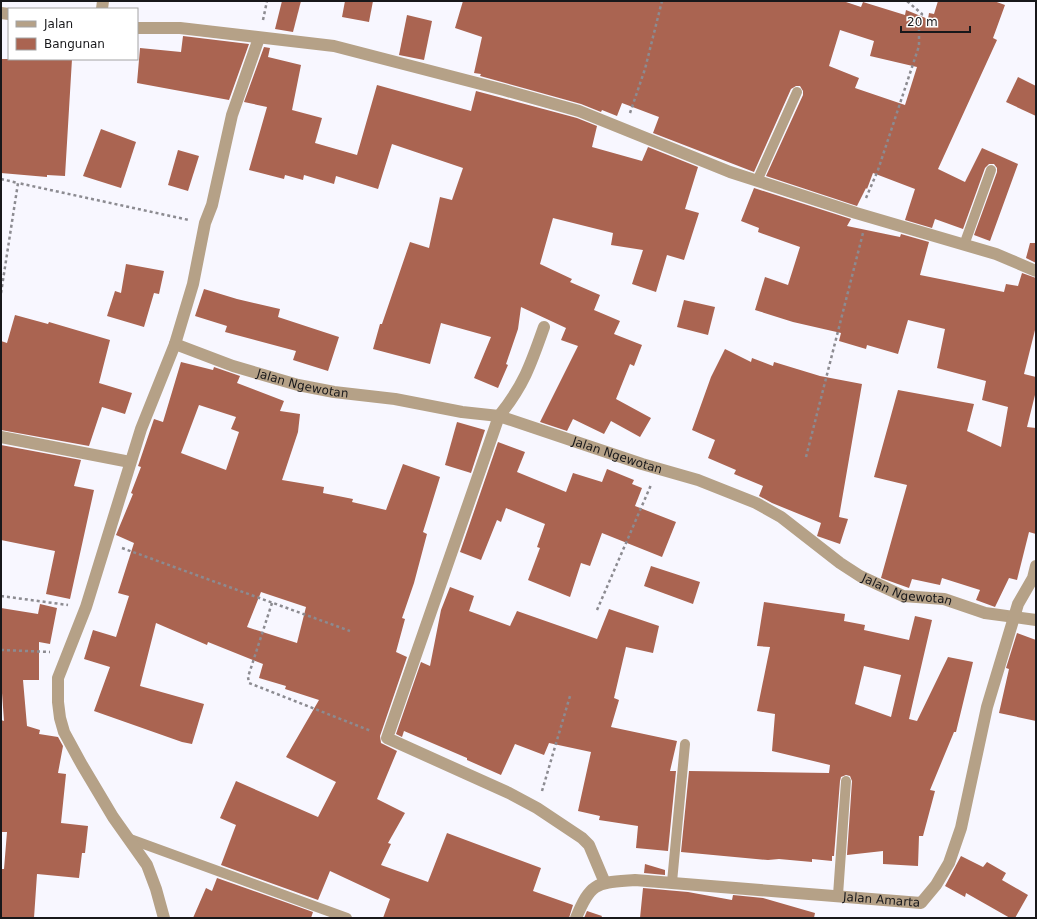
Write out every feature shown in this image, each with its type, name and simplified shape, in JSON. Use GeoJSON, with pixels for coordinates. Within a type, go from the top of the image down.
{"type":"FeatureCollection","features":[{"type":"Feature","properties":{"kind":"street"},"geometry":{"type":"LineString","coordinates":[[138,28],[180,28],[334,46],[504,90],[578,111],[730,172],[862,214],[996,254],[1036,271]]}},
{"type":"Feature","properties":{"kind":"street"},"geometry":{"type":"LineString","coordinates":[[164,918],[156,889],[147,865],[114,817],[82,765],[64,732],[58,702],[58,678],[86,607],[141,429],[175,344],[193,284],[205,223],[212,205],[232,116],[259,38]]}},
{"type":"Feature","properties":{"kind":"street"},"geometry":{"type":"LineString","coordinates":[[544,327],[528,372],[516,396],[499,416],[387,738],[476,777],[537,808],[589,845],[605,883]]}},
{"type":"Feature","properties":{"kind":"street","name":"Jalan Ngewotan"},"geometry":{"type":"LineString","coordinates":[[175,344],[233,366],[298,385],[334,392],[395,399],[462,412],[499,416],[698,480],[756,503],[781,517],[860,576],[903,596],[944,599],[985,613],[1036,620]]}},
{"type":"Feature","properties":{"kind":"street"},"geometry":{"type":"LineString","coordinates":[[1,437],[130,462]]}},
{"type":"Feature","properties":{"kind":"street","name":"Jalan Amarta"},"geometry":{"type":"LineString","coordinates":[[576,918],[587,893],[605,883],[635,880],[838,895],[921,903],[936,885],[949,862],[961,828],[987,707],[1018,604],[1035,576]]}},
{"type":"Feature","properties":{"kind":"lane"},"geometry":{"type":"LineString","coordinates":[[757,181],[797,92]]}},
{"type":"Feature","properties":{"kind":"lane"},"geometry":{"type":"LineString","coordinates":[[964,245],[991,170]]}},
{"type":"Feature","properties":{"kind":"lane"},"geometry":{"type":"LineString","coordinates":[[672,882],[685,744]]}},
{"type":"Feature","properties":{"kind":"lane"},"geometry":{"type":"LineString","coordinates":[[838,895],[846,781]]}},
{"type":"Feature","properties":{"kind":"lane"},"geometry":{"type":"LineString","coordinates":[[130,839],[344,918]]}},
{"type":"Feature","properties":{"kind":"path"},"geometry":{"type":"LineString","coordinates":[[625,129],[645,69],[662,1]]}},
{"type":"Feature","properties":{"kind":"path"},"geometry":{"type":"LineString","coordinates":[[806,457],[862,214],[919,46],[919,26],[922,20],[922,14],[907,1]]}},
{"type":"Feature","properties":{"kind":"path"},"geometry":{"type":"LineString","coordinates":[[1,179],[205,223]]}},
{"type":"Feature","properties":{"kind":"path"},"geometry":{"type":"LineString","coordinates":[[1,293],[18,183]]}},
{"type":"Feature","properties":{"kind":"path"},"geometry":{"type":"LineString","coordinates":[[597,610],[658,468]]}},
{"type":"Feature","properties":{"kind":"path"},"geometry":{"type":"LineString","coordinates":[[107,543],[350,631]]}},
{"type":"Feature","properties":{"kind":"path"},"geometry":{"type":"LineString","coordinates":[[1,596],[86,607]]}},
{"type":"Feature","properties":{"kind":"path"},"geometry":{"type":"LineString","coordinates":[[272,603],[248,678],[249,683],[387,738]]}},
{"type":"Feature","properties":{"kind":"path"},"geometry":{"type":"LineString","coordinates":[[1,650],[69,653]]}},
{"type":"Feature","properties":{"kind":"path"},"geometry":{"type":"LineString","coordinates":[[537,808],[570,696]]}},
{"type":"Feature","properties":{"kind":"building"},"geometry":{"type":"Polygon","coordinates":[[[282,1],[301,1],[293,32],[275,29],[282,1]]]}},
{"type":"Feature","properties":{"kind":"building"},"geometry":{"type":"Polygon","coordinates":[[[345,1],[373,1],[369,22],[342,17],[345,1]]]}},
{"type":"Feature","properties":{"kind":"building"},"geometry":{"type":"Polygon","coordinates":[[[463,1],[843,1],[861,7],[863,2],[905,15],[906,10],[928,19],[929,13],[934,14],[938,1],[994,1],[1005,5],[993,38],[997,40],[938,169],[965,182],[982,148],[1018,164],[990,241],[974,235],[997,172],[997,168],[994,164],[989,164],[985,168],[963,229],[935,219],[932,228],[905,220],[915,189],[873,173],[867,189],[866,188],[857,206],[766,176],[803,95],[803,91],[800,86],[796,86],[791,89],[754,172],[653,133],[659,117],[622,103],[617,116],[602,110],[601,112],[581,104],[480,76],[481,74],[474,73],[482,37],[455,28],[463,1]],[[840,30],[829,66],[859,78],[855,88],[905,105],[917,67],[870,56],[874,41],[840,30]]]}},
{"type":"Feature","properties":{"kind":"building"},"geometry":{"type":"Polygon","coordinates":[[[407,15],[432,21],[424,60],[399,55],[407,15]]]}},
{"type":"Feature","properties":{"kind":"building"},"geometry":{"type":"Polygon","coordinates":[[[183,36],[249,44],[229,100],[137,83],[140,48],[181,52],[183,36]]]}},
{"type":"Feature","properties":{"kind":"building"},"geometry":{"type":"Polygon","coordinates":[[[264,47],[270,48],[268,57],[301,65],[292,110],[322,118],[315,143],[357,155],[377,85],[471,111],[476,91],[577,118],[597,126],[592,147],[642,161],[648,147],[698,167],[685,209],[699,213],[684,260],[667,255],[656,292],[632,284],[643,250],[611,245],[613,233],[553,218],[540,264],[572,279],[570,282],[600,295],[594,310],[620,321],[614,334],[642,345],[634,366],[630,364],[616,399],[651,418],[640,437],[611,421],[604,434],[573,419],[567,431],[540,422],[578,346],[561,340],[566,328],[521,307],[518,329],[506,364],[508,365],[498,388],[474,378],[491,337],[441,323],[430,364],[373,349],[380,324],[382,324],[410,242],[429,248],[440,197],[452,200],[463,168],[392,144],[378,189],[336,176],[334,184],[304,175],[303,180],[285,175],[284,179],[249,170],[267,107],[244,102],[264,47]]]}},
{"type":"Feature","properties":{"kind":"building"},"geometry":{"type":"Polygon","coordinates":[[[1,59],[72,60],[65,176],[47,175],[47,177],[1,173],[1,59]]]}},
{"type":"Feature","properties":{"kind":"building"},"geometry":{"type":"Polygon","coordinates":[[[1018,77],[1036,86],[1036,116],[1006,102],[1018,77]]]}},
{"type":"Feature","properties":{"kind":"building"},"geometry":{"type":"Polygon","coordinates":[[[101,129],[136,142],[121,188],[83,176],[101,129]]]}},
{"type":"Feature","properties":{"kind":"building"},"geometry":{"type":"Polygon","coordinates":[[[178,150],[199,156],[188,191],[168,185],[178,150]]]}},
{"type":"Feature","properties":{"kind":"building"},"geometry":{"type":"Polygon","coordinates":[[[754,188],[851,219],[847,226],[900,237],[901,234],[929,242],[920,275],[1004,292],[1006,284],[1018,286],[1022,273],[1036,278],[1036,326],[1024,374],[1036,377],[1036,391],[1027,427],[1036,428],[1036,534],[1029,532],[1017,580],[1009,578],[995,607],[976,600],[980,590],[942,578],[940,585],[912,579],[909,588],[881,578],[907,485],[874,477],[898,390],[974,404],[967,431],[1001,447],[1008,407],[982,400],[986,381],[937,368],[945,329],[908,320],[898,354],[867,345],[866,349],[839,341],[841,333],[793,322],[755,310],[765,277],[788,285],[800,247],[758,232],[759,228],[741,221],[754,188]]]}},
{"type":"Feature","properties":{"kind":"building"},"geometry":{"type":"Polygon","coordinates":[[[1030,243],[1036,243],[1036,263],[1026,258],[1030,243]]]}},
{"type":"Feature","properties":{"kind":"building"},"geometry":{"type":"Polygon","coordinates":[[[126,264],[164,271],[159,294],[154,293],[144,327],[107,316],[115,291],[121,293],[126,264]]]}},
{"type":"Feature","properties":{"kind":"building"},"geometry":{"type":"Polygon","coordinates":[[[204,289],[237,299],[280,309],[278,317],[339,337],[328,371],[293,360],[296,351],[225,332],[227,326],[195,316],[204,289]]]}},
{"type":"Feature","properties":{"kind":"building"},"geometry":{"type":"Polygon","coordinates":[[[684,300],[715,307],[708,335],[677,327],[684,300]]]}},
{"type":"Feature","properties":{"kind":"building"},"geometry":{"type":"Polygon","coordinates":[[[15,315],[48,324],[49,322],[110,340],[99,383],[132,393],[125,414],[102,407],[89,446],[1,430],[1,341],[7,343],[15,315]]]}},
{"type":"Feature","properties":{"kind":"building"},"geometry":{"type":"Polygon","coordinates":[[[725,349],[751,362],[752,358],[773,366],[774,362],[820,376],[862,384],[839,517],[848,519],[840,544],[817,536],[821,523],[772,503],[759,496],[763,486],[734,474],[736,470],[708,458],[715,440],[692,430],[711,377],[725,349]]]}},
{"type":"Feature","properties":{"kind":"building"},"geometry":{"type":"Polygon","coordinates":[[[181,362],[213,370],[214,367],[240,376],[237,383],[284,401],[280,411],[300,414],[298,432],[282,480],[324,487],[323,493],[353,499],[352,502],[386,510],[403,464],[440,477],[423,532],[427,534],[414,583],[402,618],[405,619],[396,652],[407,657],[380,736],[381,743],[397,751],[377,799],[405,813],[388,843],[391,844],[381,865],[428,882],[447,833],[541,868],[533,891],[573,905],[569,918],[383,918],[390,899],[330,871],[318,900],[221,865],[236,825],[220,818],[236,781],[318,817],[336,782],[286,757],[319,700],[285,689],[286,686],[259,678],[263,664],[208,642],[207,645],[156,623],[140,686],[204,704],[192,744],[182,742],[94,711],[110,667],[84,659],[93,630],[116,637],[129,596],[118,593],[134,543],[116,535],[133,494],[131,493],[141,467],[138,466],[154,419],[163,422],[181,362]],[[199,405],[181,453],[226,470],[239,432],[231,429],[236,417],[199,405]],[[261,592],[247,627],[297,643],[306,607],[261,592]]]}},
{"type":"Feature","properties":{"kind":"building"},"geometry":{"type":"Polygon","coordinates":[[[457,422],[485,430],[471,473],[445,465],[457,422]]]}},
{"type":"Feature","properties":{"kind":"building"},"geometry":{"type":"Polygon","coordinates":[[[498,442],[525,452],[517,472],[566,492],[573,473],[602,482],[607,469],[634,480],[632,484],[642,488],[635,506],[676,522],[662,557],[602,533],[590,566],[581,563],[570,597],[528,580],[540,548],[537,547],[545,524],[506,508],[501,522],[497,520],[481,560],[460,552],[498,442]]]}},
{"type":"Feature","properties":{"kind":"building"},"geometry":{"type":"Polygon","coordinates":[[[1,445],[81,460],[74,486],[94,490],[70,599],[46,594],[55,551],[1,540],[1,445]]]}},
{"type":"Feature","properties":{"kind":"building"},"geometry":{"type":"Polygon","coordinates":[[[651,566],[700,582],[693,604],[644,586],[651,566]]]}},
{"type":"Feature","properties":{"kind":"building"},"geometry":{"type":"Polygon","coordinates":[[[450,587],[474,596],[469,611],[510,626],[517,611],[597,639],[609,609],[659,626],[653,653],[626,647],[614,698],[619,700],[611,727],[677,741],[670,771],[676,771],[668,851],[636,848],[638,826],[599,820],[600,816],[578,811],[591,752],[549,743],[544,755],[515,744],[501,775],[467,760],[467,758],[404,731],[402,737],[396,734],[421,662],[430,666],[441,610],[450,587]]]}},
{"type":"Feature","properties":{"kind":"building"},"geometry":{"type":"Polygon","coordinates":[[[764,602],[845,614],[844,621],[865,625],[864,630],[909,640],[915,616],[932,620],[909,719],[917,721],[948,657],[973,662],[956,732],[954,732],[930,790],[935,791],[923,836],[919,836],[918,866],[883,864],[883,851],[847,855],[852,781],[850,776],[846,775],[841,777],[840,781],[834,856],[832,856],[832,861],[812,859],[812,862],[779,859],[768,860],[681,852],[689,771],[829,773],[830,765],[772,751],[775,714],[757,711],[770,647],[757,646],[764,602]],[[864,666],[855,704],[891,717],[901,675],[864,666]]]}},
{"type":"Feature","properties":{"kind":"building"},"geometry":{"type":"Polygon","coordinates":[[[40,604],[57,608],[50,644],[39,642],[39,680],[23,680],[27,726],[40,730],[39,734],[58,737],[63,746],[58,773],[66,774],[61,823],[88,826],[85,853],[82,853],[79,878],[37,874],[34,918],[1,918],[1,869],[4,869],[7,832],[1,832],[1,720],[4,721],[1,679],[1,608],[38,614],[40,604]]]}},
{"type":"Feature","properties":{"kind":"building"},"geometry":{"type":"Polygon","coordinates":[[[1017,633],[1036,640],[1036,721],[999,713],[1009,669],[1006,668],[1017,633]]]}},
{"type":"Feature","properties":{"kind":"building"},"geometry":{"type":"Polygon","coordinates":[[[961,856],[983,867],[987,862],[1006,873],[1002,880],[1028,895],[1015,918],[1010,918],[966,893],[965,897],[945,886],[961,856]]]}},
{"type":"Feature","properties":{"kind":"building"},"geometry":{"type":"Polygon","coordinates":[[[645,864],[665,870],[665,875],[644,873],[645,864]]]}},
{"type":"Feature","properties":{"kind":"building"},"geometry":{"type":"Polygon","coordinates":[[[217,878],[313,912],[311,918],[193,918],[206,888],[212,891],[217,878]]]}},
{"type":"Feature","properties":{"kind":"building"},"geometry":{"type":"Polygon","coordinates":[[[643,888],[688,892],[732,900],[733,895],[763,898],[815,913],[814,918],[640,918],[643,888]]]}},
{"type":"Feature","properties":{"kind":"building"},"geometry":{"type":"Polygon","coordinates":[[[587,911],[602,916],[601,918],[584,918],[587,911]]]}}]}
